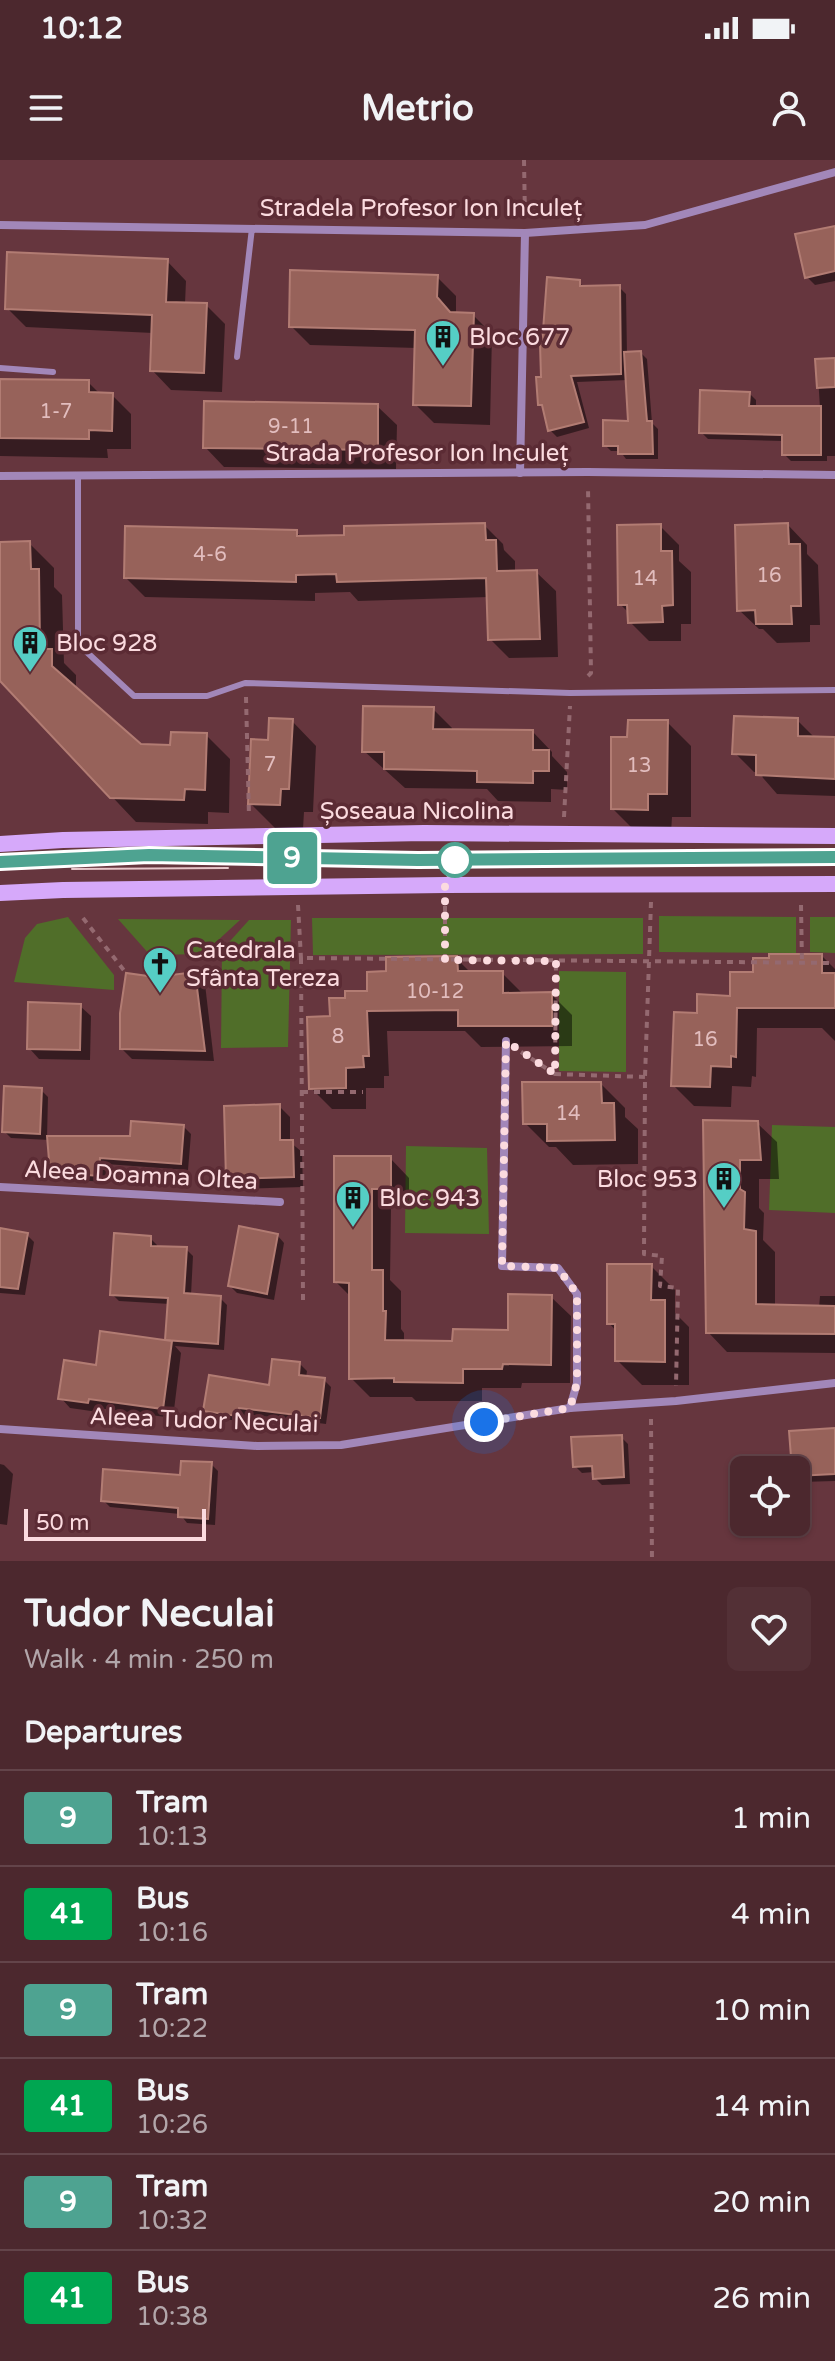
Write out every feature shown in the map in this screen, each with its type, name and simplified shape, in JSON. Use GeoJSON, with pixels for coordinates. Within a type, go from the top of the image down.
{"type":"FeatureCollection","features":[{"type":"Feature","properties":{"kind":"main road","name":"Șoseaua Nicolina"},"geometry":{"type":"LineString","coordinates":[[0,844],[424,833],[835,836]]}},
{"type":"Feature","properties":{"kind":"main road"},"geometry":{"type":"LineString","coordinates":[[0,893],[445,885],[835,884]]}},
{"type":"Feature","properties":{"kind":"street","name":"Stradela Profesor Ion Inculeț"},"geometry":{"type":"LineString","coordinates":[[0,225],[525,233],[645,225],[835,172]]}},
{"type":"Feature","properties":{"kind":"street"},"geometry":{"type":"LineString","coordinates":[[520,473],[525,233]]}},
{"type":"Feature","properties":{"kind":"street","name":"Strada Profesor Ion Inculeț"},"geometry":{"type":"LineString","coordinates":[[0,476],[588,472],[835,475]]}},
{"type":"Feature","properties":{"kind":"street"},"geometry":{"type":"LineString","coordinates":[[506,1041],[502,1266],[558,1268],[577,1294],[577,1383],[570,1408]]}},
{"type":"Feature","properties":{"kind":"street","name":"Aleea Doamna Oltea"},"geometry":{"type":"LineString","coordinates":[[0,1187],[280,1202]]}},
{"type":"Feature","properties":{"kind":"street","name":"Aleea Tudor Neculai"},"geometry":{"type":"LineString","coordinates":[[0,1429],[257,1446],[341,1445],[570,1408],[676,1401],[835,1383]]}},
{"type":"Feature","properties":{"kind":"lane"},"geometry":{"type":"LineString","coordinates":[[237,357],[252,228]]}},
{"type":"Feature","properties":{"kind":"lane"},"geometry":{"type":"LineString","coordinates":[[0,368],[53,372]]}},
{"type":"Feature","properties":{"kind":"lane"},"geometry":{"type":"LineString","coordinates":[[78,476],[78,644],[134,696],[207,696],[245,683],[570,693],[835,690]]}},
{"type":"Feature","properties":{"kind":"path"},"geometry":{"type":"LineString","coordinates":[[524,160],[525,233]]}},
{"type":"Feature","properties":{"kind":"path"},"geometry":{"type":"LineString","coordinates":[[563,835],[570,693],[591,673],[588,472]]}},
{"type":"Feature","properties":{"kind":"path"},"geometry":{"type":"LineString","coordinates":[[245,683],[249,837]]}},
{"type":"Feature","properties":{"kind":"path"},"geometry":{"type":"LineString","coordinates":[[652,884],[645,1077],[644,1254],[662,1256],[660,1286],[678,1288],[676,1401]]}},
{"type":"Feature","properties":{"kind":"path"},"geometry":{"type":"LineString","coordinates":[[799,884],[802,963]]}},
{"type":"Feature","properties":{"kind":"path"},"geometry":{"type":"LineString","coordinates":[[445,885],[445,960]]}},
{"type":"Feature","properties":{"kind":"path"},"geometry":{"type":"LineString","coordinates":[[298,887],[303,1300]]}},
{"type":"Feature","properties":{"kind":"path"},"geometry":{"type":"LineString","coordinates":[[83,918],[126,973]]}},
{"type":"Feature","properties":{"kind":"path"},"geometry":{"type":"LineString","coordinates":[[301,958],[835,963]]}},
{"type":"Feature","properties":{"kind":"path"},"geometry":{"type":"LineString","coordinates":[[555,1074],[556,961]]}},
{"type":"Feature","properties":{"kind":"path"},"geometry":{"type":"LineString","coordinates":[[506,1041],[555,1074],[645,1077]]}},
{"type":"Feature","properties":{"kind":"path"},"geometry":{"type":"LineString","coordinates":[[302,1092],[363,1092]]}},
{"type":"Feature","properties":{"kind":"path"},"geometry":{"type":"LineString","coordinates":[[651,1403],[652,1561]]}},
{"type":"Feature","properties":{"kind":"green space"},"geometry":{"type":"Polygon","coordinates":[[[659,916],[796,917],[796,953],[659,952],[659,916]]]}},
{"type":"Feature","properties":{"kind":"green space"},"geometry":{"type":"Polygon","coordinates":[[[68,917],[114,975],[114,990],[14,982],[25,938],[37,924],[68,917]]]}},
{"type":"Feature","properties":{"kind":"green space"},"geometry":{"type":"Polygon","coordinates":[[[810,917],[835,917],[835,953],[810,952],[810,917]]]}},
{"type":"Feature","properties":{"kind":"green space"},"geometry":{"type":"Polygon","coordinates":[[[312,918],[643,918],[643,954],[313,955],[312,918]]]}},
{"type":"Feature","properties":{"kind":"green space"},"geometry":{"type":"Polygon","coordinates":[[[118,919],[240,920],[203,954],[150,955],[118,919]]]}},
{"type":"Feature","properties":{"kind":"green space"},"geometry":{"type":"Polygon","coordinates":[[[249,920],[291,920],[288,1047],[221,1048],[222,950],[249,920]]]}},
{"type":"Feature","properties":{"kind":"green space"},"geometry":{"type":"Polygon","coordinates":[[[559,971],[626,972],[626,1072],[559,1071],[559,971]]]}},
{"type":"Feature","properties":{"kind":"green space"},"geometry":{"type":"Polygon","coordinates":[[[772,1125],[835,1127],[835,1213],[769,1210],[772,1125]]]}},
{"type":"Feature","properties":{"kind":"green space"},"geometry":{"type":"Polygon","coordinates":[[[406,1146],[487,1148],[489,1234],[405,1233],[406,1146]]]}},
{"type":"Feature","properties":{"kind":"building"},"geometry":{"type":"Polygon","coordinates":[[[835,226],[835,271],[805,278],[795,234],[835,226]]]}},
{"type":"Feature","properties":{"kind":"building"},"geometry":{"type":"Polygon","coordinates":[[[7,252],[168,259],[166,302],[207,303],[204,373],[150,371],[152,315],[5,309],[7,252]]]}},
{"type":"Feature","properties":{"kind":"building","name":"Bloc 677"},"geometry":{"type":"Polygon","coordinates":[[[290,270],[438,275],[437,297],[450,312],[474,313],[471,406],[413,405],[415,330],[289,327],[290,270]]]}},
{"type":"Feature","properties":{"kind":"building"},"geometry":{"type":"Polygon","coordinates":[[[547,277],[580,280],[580,286],[620,285],[621,374],[571,376],[584,422],[548,431],[542,405],[538,405],[536,377],[541,377],[540,344],[547,277]]]}},
{"type":"Feature","properties":{"kind":"building"},"geometry":{"type":"Polygon","coordinates":[[[641,351],[647,421],[652,421],[653,454],[618,454],[618,446],[603,446],[603,420],[628,421],[624,352],[641,351]]]}},
{"type":"Feature","properties":{"kind":"building"},"geometry":{"type":"Polygon","coordinates":[[[835,358],[835,387],[817,388],[815,359],[835,358]]]}},
{"type":"Feature","properties":{"kind":"building"},"geometry":{"type":"Polygon","coordinates":[[[0,379],[89,380],[89,392],[113,393],[112,431],[89,430],[89,439],[0,438],[0,379]]]}},
{"type":"Feature","properties":{"kind":"building"},"geometry":{"type":"Polygon","coordinates":[[[700,390],[750,392],[749,406],[821,406],[821,455],[782,455],[782,435],[699,433],[700,390]]]}},
{"type":"Feature","properties":{"kind":"building"},"geometry":{"type":"Polygon","coordinates":[[[204,401],[378,404],[378,450],[203,448],[204,401]]]}},
{"type":"Feature","properties":{"kind":"building"},"geometry":{"type":"Polygon","coordinates":[[[485,523],[486,540],[496,540],[497,571],[537,570],[540,639],[488,640],[486,578],[337,582],[336,574],[296,575],[296,582],[124,578],[125,526],[297,530],[297,536],[344,535],[344,526],[485,523]]]}},
{"type":"Feature","properties":{"kind":"building"},"geometry":{"type":"Polygon","coordinates":[[[788,523],[789,544],[800,544],[801,606],[791,606],[792,624],[756,624],[755,610],[737,611],[735,525],[788,523]]]}},
{"type":"Feature","properties":{"kind":"building"},"geometry":{"type":"Polygon","coordinates":[[[661,524],[661,551],[672,551],[673,605],[662,606],[663,622],[628,623],[627,605],[618,605],[617,525],[661,524]]]}},
{"type":"Feature","properties":{"kind":"building","name":"Bloc 928"},"geometry":{"type":"Polygon","coordinates":[[[30,541],[31,569],[39,569],[40,649],[52,649],[52,666],[141,744],[170,745],[171,732],[207,733],[205,790],[185,789],[184,800],[110,798],[0,681],[0,542],[30,541]]]}},
{"type":"Feature","properties":{"kind":"building"},"geometry":{"type":"Polygon","coordinates":[[[363,706],[434,707],[433,729],[533,730],[533,750],[549,750],[549,771],[533,771],[533,783],[477,782],[477,771],[384,769],[384,752],[362,752],[363,706]]]}},
{"type":"Feature","properties":{"kind":"building"},"geometry":{"type":"Polygon","coordinates":[[[734,716],[798,718],[798,736],[835,737],[835,779],[756,775],[756,755],[732,754],[734,716]]]}},
{"type":"Feature","properties":{"kind":"building"},"geometry":{"type":"Polygon","coordinates":[[[269,718],[293,719],[289,789],[281,789],[280,805],[248,804],[251,739],[268,740],[269,718]]]}},
{"type":"Feature","properties":{"kind":"building"},"geometry":{"type":"Polygon","coordinates":[[[628,720],[668,720],[667,794],[648,794],[648,810],[611,809],[611,737],[627,737],[628,720]]]}},
{"type":"Feature","properties":{"kind":"building"},"geometry":{"type":"Polygon","coordinates":[[[769,954],[822,954],[822,973],[835,973],[835,1008],[737,1008],[736,1057],[731,1056],[731,1067],[711,1066],[710,1087],[671,1086],[674,1012],[697,1013],[697,994],[730,996],[730,972],[753,972],[753,958],[769,958],[769,954]]]}},
{"type":"Feature","properties":{"kind":"building"},"geometry":{"type":"Polygon","coordinates":[[[457,956],[458,971],[503,971],[503,993],[552,992],[552,1026],[458,1026],[458,1010],[367,1011],[369,1056],[363,1056],[364,1067],[346,1068],[346,1088],[309,1089],[307,1017],[330,1016],[329,998],[345,998],[345,991],[367,991],[367,972],[386,971],[386,957],[457,956]]]}},
{"type":"Feature","properties":{"kind":"building","name":"Catedrala Sfânta Tereza"},"geometry":{"type":"Polygon","coordinates":[[[195,972],[205,1051],[120,1049],[120,1013],[126,973],[155,977],[195,972]]]}},
{"type":"Feature","properties":{"kind":"building"},"geometry":{"type":"Polygon","coordinates":[[[28,1002],[81,1004],[80,1050],[27,1049],[28,1002]]]}},
{"type":"Feature","properties":{"kind":"building"},"geometry":{"type":"Polygon","coordinates":[[[522,1082],[601,1082],[602,1103],[614,1103],[615,1140],[547,1141],[547,1124],[523,1124],[522,1082]]]}},
{"type":"Feature","properties":{"kind":"building"},"geometry":{"type":"Polygon","coordinates":[[[4,1086],[42,1088],[40,1134],[2,1132],[4,1086]]]}},
{"type":"Feature","properties":{"kind":"building"},"geometry":{"type":"Polygon","coordinates":[[[280,1104],[280,1140],[293,1140],[294,1177],[226,1179],[224,1106],[280,1104]]]}},
{"type":"Feature","properties":{"kind":"building","name":"Bloc 953"},"geometry":{"type":"Polygon","coordinates":[[[703,1120],[758,1121],[761,1160],[740,1160],[740,1189],[745,1192],[744,1229],[756,1231],[756,1304],[835,1306],[835,1334],[706,1333],[703,1120]]]}},
{"type":"Feature","properties":{"kind":"building"},"geometry":{"type":"Polygon","coordinates":[[[131,1121],[184,1125],[181,1164],[100,1158],[99,1176],[50,1172],[47,1136],[130,1136],[131,1121]]]}},
{"type":"Feature","properties":{"kind":"building","name":"Bloc 943"},"geometry":{"type":"Polygon","coordinates":[[[334,1156],[391,1156],[391,1189],[372,1189],[372,1270],[383,1270],[385,1340],[452,1341],[453,1329],[508,1330],[508,1294],[552,1295],[551,1365],[503,1364],[502,1369],[463,1369],[463,1383],[394,1382],[394,1378],[349,1379],[349,1283],[334,1282],[334,1156]]]}},
{"type":"Feature","properties":{"kind":"building"},"geometry":{"type":"Polygon","coordinates":[[[239,1226],[278,1234],[267,1294],[228,1286],[239,1226]]]}},
{"type":"Feature","properties":{"kind":"building"},"geometry":{"type":"Polygon","coordinates":[[[0,1228],[28,1233],[18,1289],[0,1287],[0,1228]]]}},
{"type":"Feature","properties":{"kind":"building"},"geometry":{"type":"Polygon","coordinates":[[[114,1233],[151,1236],[151,1246],[187,1247],[184,1293],[221,1296],[218,1344],[165,1340],[168,1298],[110,1295],[114,1233]]]}},
{"type":"Feature","properties":{"kind":"building"},"geometry":{"type":"Polygon","coordinates":[[[607,1264],[652,1264],[651,1300],[665,1300],[665,1362],[615,1361],[615,1324],[607,1324],[607,1264]]]}},
{"type":"Feature","properties":{"kind":"building"},"geometry":{"type":"Polygon","coordinates":[[[100,1331],[172,1341],[163,1409],[89,1399],[88,1403],[58,1399],[64,1360],[96,1365],[100,1331]]]}},
{"type":"Feature","properties":{"kind":"building"},"geometry":{"type":"Polygon","coordinates":[[[272,1359],[300,1362],[299,1375],[325,1378],[320,1418],[239,1408],[237,1416],[203,1411],[209,1375],[269,1385],[272,1359]]]}},
{"type":"Feature","properties":{"kind":"building"},"geometry":{"type":"Polygon","coordinates":[[[835,1428],[835,1474],[810,1475],[810,1456],[791,1456],[789,1431],[835,1428]]]}},
{"type":"Feature","properties":{"kind":"building"},"geometry":{"type":"Polygon","coordinates":[[[622,1435],[624,1477],[593,1479],[592,1466],[573,1467],[571,1437],[622,1435]]]}},
{"type":"Feature","properties":{"kind":"building"},"geometry":{"type":"Polygon","coordinates":[[[181,1461],[212,1462],[208,1519],[178,1517],[178,1508],[101,1501],[103,1469],[180,1475],[181,1461]]]}},
{"type":"Feature","properties":{"kind":"tram line"},"geometry":{"type":"LineString","coordinates":[[0,862],[149,855],[418,860],[835,857]]}},
{"type":"Feature","properties":{"kind":"tram line","name":"9"},"geometry":{"type":"LineString","coordinates":[[0,862],[149,855],[418,860],[835,857]]}},
{"type":"Feature","properties":{"kind":"tram line"},"geometry":{"type":"LineString","coordinates":[[72,869],[228,868]]}},
{"type":"Feature","properties":{"kind":"place","name":"Bloc 677"},"geometry":{"type":"Point","coordinates":[443,368]}},
{"type":"Feature","properties":{"kind":"place","name":"Bloc 928"},"geometry":{"type":"Point","coordinates":[30,674]}},
{"type":"Feature","properties":{"kind":"place","name":"Catedrala Sfânta Tereza"},"geometry":{"type":"Point","coordinates":[160,995]}},
{"type":"Feature","properties":{"kind":"place","name":"Bloc 953"},"geometry":{"type":"Point","coordinates":[724,1210]}},
{"type":"Feature","properties":{"kind":"place","name":"Bloc 943"},"geometry":{"type":"Point","coordinates":[353,1229]}},
{"type":"Feature","properties":{"kind":"route"},"geometry":{"type":"LineString","coordinates":[[455,860],[445,885],[445,960],[556,961],[555,1074],[506,1041],[502,1266],[558,1268],[577,1294],[577,1383],[570,1408],[484,1422]]}}]}
